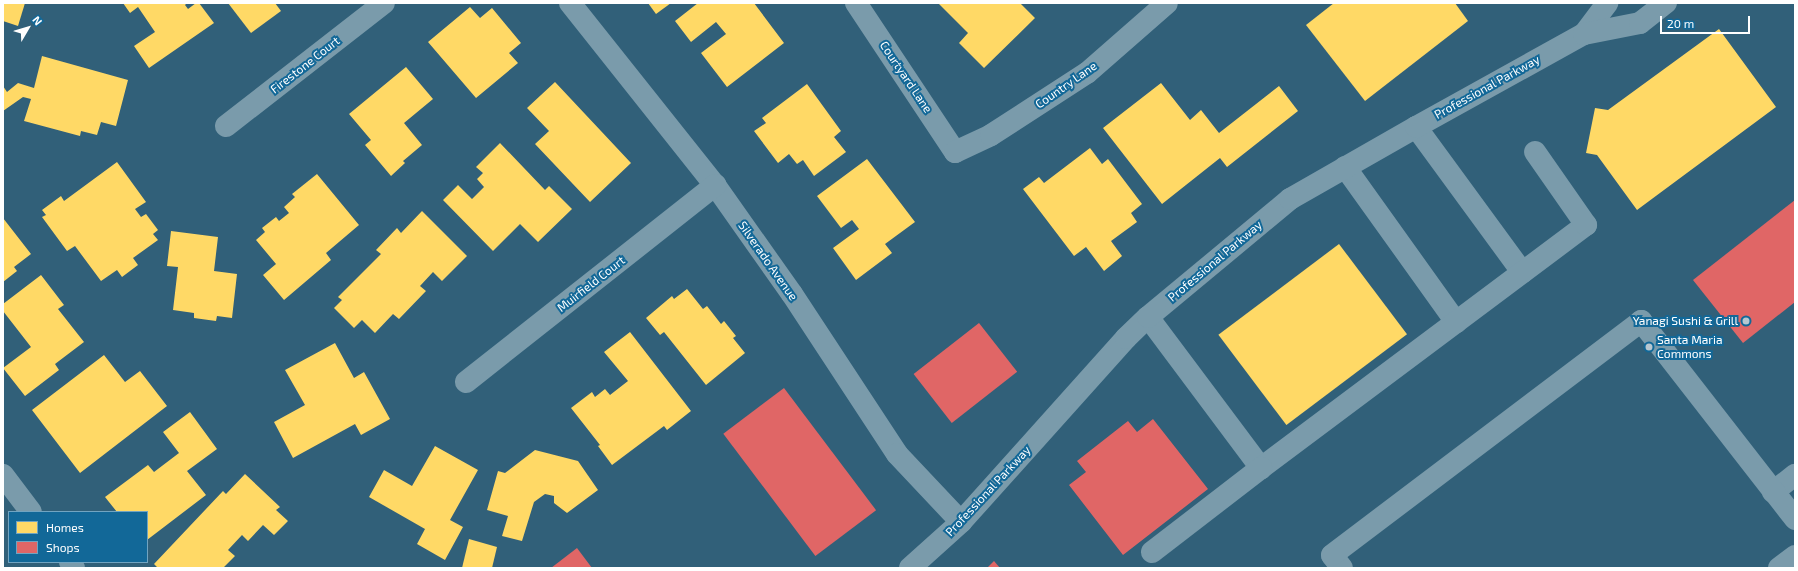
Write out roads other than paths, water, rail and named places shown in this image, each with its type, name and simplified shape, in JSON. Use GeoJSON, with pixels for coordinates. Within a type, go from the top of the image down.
{"type":"FeatureCollection","features":[{"type":"Feature","properties":{"kind":"street","name":"Firestone Court"},"geometry":{"type":"LineString","coordinates":[[226,126],[384,3]]}},
{"type":"Feature","properties":{"kind":"street","name":"Silverado Avenue"},"geometry":{"type":"LineString","coordinates":[[570,3],[715,185],[792,294],[896,454],[961,522]]}},
{"type":"Feature","properties":{"kind":"street","name":"Courtyard Lane"},"geometry":{"type":"LineString","coordinates":[[856,3],[955,152]]}},
{"type":"Feature","properties":{"kind":"street","name":"Country Lane"},"geometry":{"type":"LineString","coordinates":[[955,152],[991,135],[1087,73],[1167,3]]}},
{"type":"Feature","properties":{"kind":"street","name":"Professional Parkway"},"geometry":{"type":"LineString","coordinates":[[1584,34],[1607,3]]}},
{"type":"Feature","properties":{"kind":"street","name":"Professional Parkway"},"geometry":{"type":"LineString","coordinates":[[910,568],[961,522],[1121,344],[1148,317],[1290,199],[1584,34],[1640,23],[1666,3]]}},
{"type":"Feature","properties":{"kind":"street"},"geometry":{"type":"LineString","coordinates":[[1416,127],[1522,272]]}},
{"type":"Feature","properties":{"kind":"street"},"geometry":{"type":"LineString","coordinates":[[1152,552],[1261,468],[1586,225],[1535,152]]}},
{"type":"Feature","properties":{"kind":"street"},"geometry":{"type":"LineString","coordinates":[[1345,167],[1456,322]]}},
{"type":"Feature","properties":{"kind":"street","name":"Muirfield Court"},"geometry":{"type":"LineString","coordinates":[[466,382],[715,185]]}},
{"type":"Feature","properties":{"kind":"street"},"geometry":{"type":"LineString","coordinates":[[1148,317],[1261,468]]}},
{"type":"Feature","properties":{"kind":"street"},"geometry":{"type":"LineString","coordinates":[[1342,568],[1332,555],[1641,321],[1795,520]]}},
{"type":"Feature","properties":{"kind":"street"},"geometry":{"type":"LineString","coordinates":[[3,475],[31,511]]}},
{"type":"Feature","properties":{"kind":"street"},"geometry":{"type":"LineString","coordinates":[[1773,492],[1795,475]]}},
{"type":"Feature","properties":{"kind":"street"},"geometry":{"type":"LineString","coordinates":[[1779,568],[1795,556]]}},
{"type":"Feature","properties":{"kind":"place","name":"Yanagi Sushi & Grill"},"geometry":{"type":"Point","coordinates":[1746,321]}},
{"type":"Feature","properties":{"kind":"place","name":"Santa Maria Commons"},"geometry":{"type":"Point","coordinates":[1649,347]}}]}
